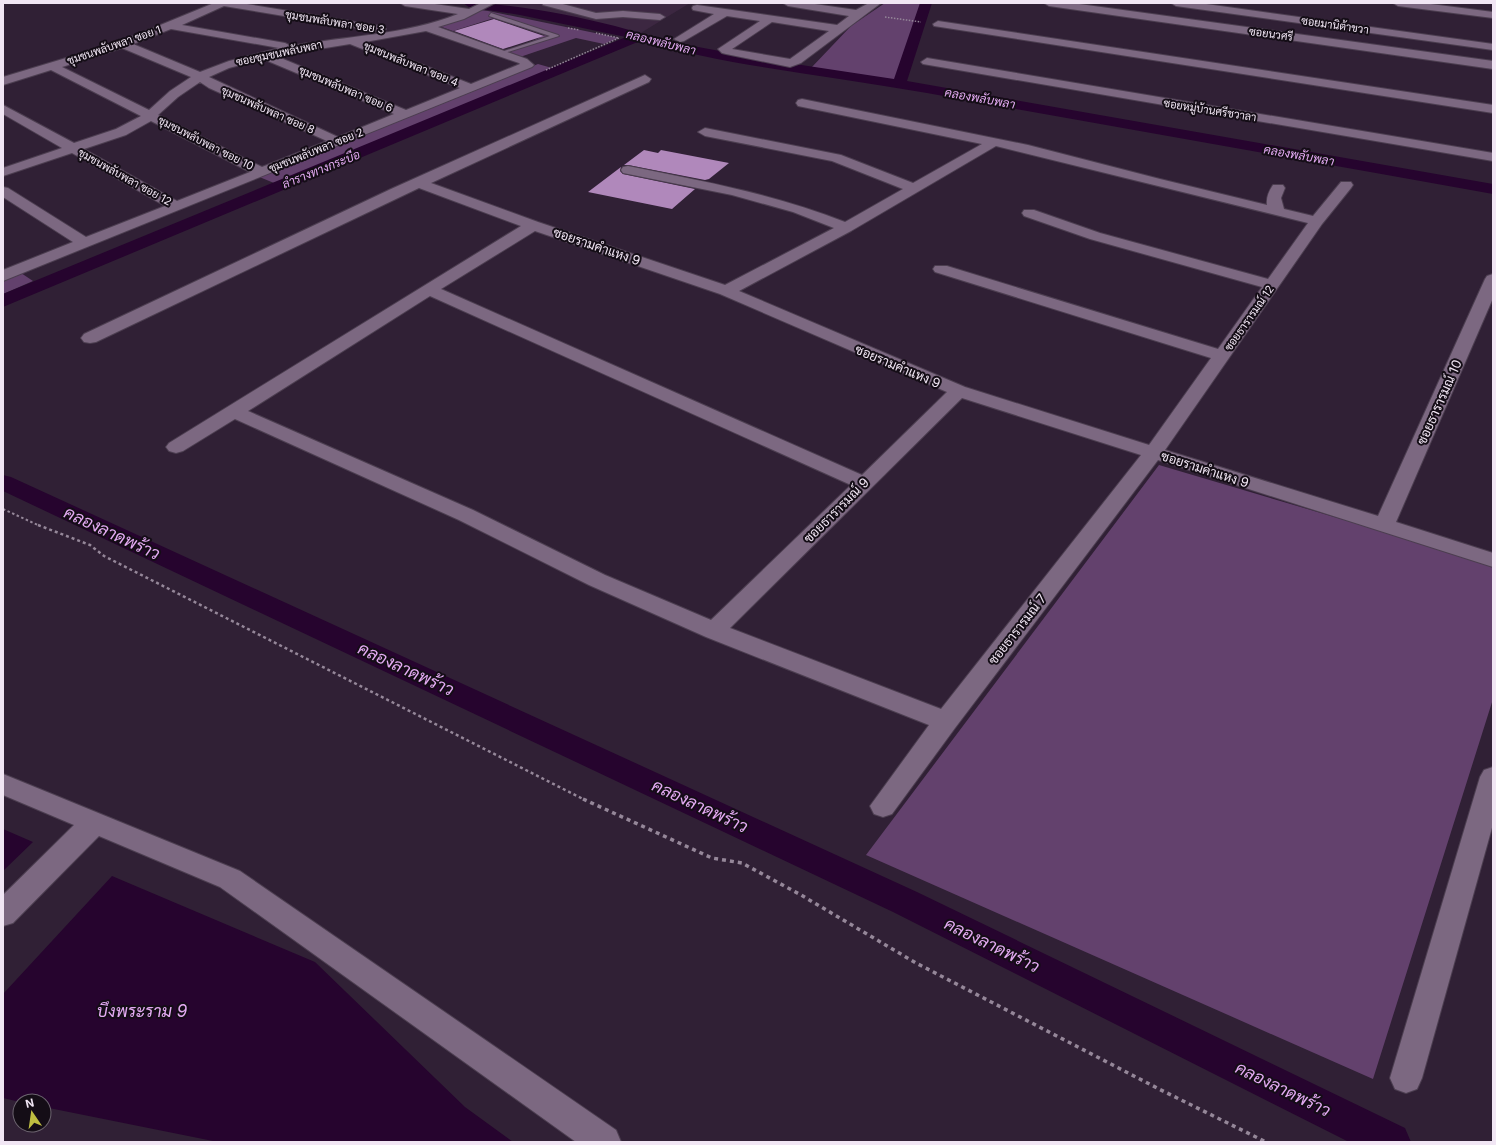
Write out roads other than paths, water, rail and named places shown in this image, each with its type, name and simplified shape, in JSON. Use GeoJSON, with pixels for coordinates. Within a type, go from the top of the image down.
{"type":"FeatureCollection","features":[{"type":"Feature","properties":{"kind":"street","name":"ชุมชนพลับพลา ซอย 1"},"geometry":{"type":"LineString","coordinates":[[3,81],[123,44],[170,26],[222,3]]}},
{"type":"Feature","properties":{"kind":"street","name":"ชุมชนพลับพลา ซอย 3"},"geometry":{"type":"LineString","coordinates":[[222,3],[401,33]]}},
{"type":"Feature","properties":{"kind":"street"},"geometry":{"type":"LineString","coordinates":[[405,3],[470,12]]}},
{"type":"Feature","properties":{"kind":"street"},"geometry":{"type":"LineString","coordinates":[[547,3],[596,16],[623,14],[660,17]]}},
{"type":"Feature","properties":{"kind":"street"},"geometry":{"type":"LineString","coordinates":[[788,3],[858,14]]}},
{"type":"Feature","properties":{"kind":"street"},"geometry":{"type":"LineString","coordinates":[[770,19],[724,49],[726,51],[790,62],[797,61],[858,14],[876,3]]}},
{"type":"Feature","properties":{"kind":"street","name":"ซอยนวศรี"},"geometry":{"type":"LineString","coordinates":[[1048,3],[1493,65]]}},
{"type":"Feature","properties":{"kind":"street","name":"ซอยมานิต้าขวา"},"geometry":{"type":"LineString","coordinates":[[1176,3],[1493,47]]}},
{"type":"Feature","properties":{"kind":"street"},"geometry":{"type":"LineString","coordinates":[[1398,3],[1493,15]]}},
{"type":"Feature","properties":{"kind":"street"},"geometry":{"type":"LineString","coordinates":[[697,8],[838,29]]}},
{"type":"Feature","properties":{"kind":"street","name":"ซอยชุมชนพลับพลา"},"geometry":{"type":"LineString","coordinates":[[3,172],[114,136],[151,115],[173,95],[200,77],[233,63],[296,48],[401,33],[454,20],[470,12],[488,9]]}},
{"type":"Feature","properties":{"kind":"street"},"geometry":{"type":"LineString","coordinates":[[680,39],[725,12]]}},
{"type":"Feature","properties":{"kind":"street"},"geometry":{"type":"LineString","coordinates":[[938,24],[1493,109]]}},
{"type":"Feature","properties":{"kind":"street"},"geometry":{"type":"LineString","coordinates":[[170,26],[296,48]]}},
{"type":"Feature","properties":{"kind":"street","name":"ชุมชนพลับพลา ซอย 2"},"geometry":{"type":"LineString","coordinates":[[3,276],[528,65],[527,63],[442,31],[426,27]]}},
{"type":"Feature","properties":{"kind":"street","name":"ชุมชนพลับพลา ซอย 4"},"geometry":{"type":"LineString","coordinates":[[350,40],[471,88]]}},
{"type":"Feature","properties":{"kind":"street","name":"ชุมชนพลับพลา ซอย 8"},"geometry":{"type":"LineString","coordinates":[[123,44],[200,77],[213,85],[337,141]]}},
{"type":"Feature","properties":{"kind":"street","name":"ชุมชนพลับพลา ซอย 6"},"geometry":{"type":"LineString","coordinates":[[264,55],[405,114]]}},
{"type":"Feature","properties":{"kind":"street","name":"ซอยหมู่บ้านศรีชวาลา"},"geometry":{"type":"LineString","coordinates":[[927,62],[1493,157]]}},
{"type":"Feature","properties":{"kind":"street","name":"ชุมชนพลับพลา ซอย 10"},"geometry":{"type":"LineString","coordinates":[[52,66],[261,172]]}},
{"type":"Feature","properties":{"kind":"street"},"geometry":{"type":"LineString","coordinates":[[90,338],[396,192],[419,183],[645,79]]}},
{"type":"Feature","properties":{"kind":"street"},"geometry":{"type":"LineString","coordinates":[[802,103],[994,142],[1317,221]]}},
{"type":"Feature","properties":{"kind":"street","name":"ชุมชนพลับพลา ซอย 12"},"geometry":{"type":"LineString","coordinates":[[3,109],[176,206]]}},
{"type":"Feature","properties":{"kind":"street"},"geometry":{"type":"LineString","coordinates":[[705,132],[836,158],[914,188]]}},
{"type":"Feature","properties":{"kind":"street"},"geometry":{"type":"LineString","coordinates":[[726,291],[846,228],[994,142]]}},
{"type":"Feature","properties":{"kind":"street"},"geometry":{"type":"LineString","coordinates":[[628,170],[734,191],[798,209],[846,228]]}},
{"type":"Feature","properties":{"kind":"street","name":"ซอยรามคำแหง 9"},"geometry":{"type":"LineString","coordinates":[[419,183],[533,225],[726,291],[959,391],[1493,560]]}},
{"type":"Feature","properties":{"kind":"street","name":"ซอยธารารมณ์ 12"},"geometry":{"type":"LineString","coordinates":[[1153,453],[1317,221],[1346,185]]}},
{"type":"Feature","properties":{"kind":"street"},"geometry":{"type":"LineString","coordinates":[[1278,188],[1273,195],[1273,202],[1278,212]]}},
{"type":"Feature","properties":{"kind":"street"},"geometry":{"type":"LineString","coordinates":[[3,191],[84,244]]}},
{"type":"Feature","properties":{"kind":"street"},"geometry":{"type":"LineString","coordinates":[[1029,213],[1095,236],[1273,285]]}},
{"type":"Feature","properties":{"kind":"street"},"geometry":{"type":"LineString","coordinates":[[176,447],[533,225]]}},
{"type":"Feature","properties":{"kind":"street"},"geometry":{"type":"LineString","coordinates":[[941,269],[1223,356]]}},
{"type":"Feature","properties":{"kind":"street","name":"ซอยธารารมณ์ 10"},"geometry":{"type":"LineString","coordinates":[[1384,526],[1493,279]]}},
{"type":"Feature","properties":{"kind":"street"},"geometry":{"type":"LineString","coordinates":[[428,289],[864,482]]}},
{"type":"Feature","properties":{"kind":"street","name":"ซอยธารารมณ์ 9"},"geometry":{"type":"LineString","coordinates":[[714,631],[864,482],[959,391]]}},
{"type":"Feature","properties":{"kind":"street"},"geometry":{"type":"LineString","coordinates":[[233,411],[466,515],[597,580],[714,631],[946,721]]}},
{"type":"Feature","properties":{"kind":"street","name":"ซอยธารารมณ์ 7"},"geometry":{"type":"LineString","coordinates":[[883,806],[946,721],[1153,453]]}},
{"type":"Feature","properties":{"kind":"street"},"geometry":{"type":"LineString","coordinates":[[1406,1078],[1493,777]]}},
{"type":"Feature","properties":{"kind":"street"},"geometry":{"type":"LineString","coordinates":[[3,784],[230,879],[604,1142]]}},
{"type":"Feature","properties":{"kind":"street"},"geometry":{"type":"LineString","coordinates":[[3,914],[95,822]]}},
{"type":"Feature","properties":{"kind":"lane"},"geometry":{"type":"LineString","coordinates":[[488,9],[556,36],[500,54]]}},
{"type":"Feature","properties":{"kind":"water"},"geometry":{"type":"Polygon","coordinates":[[[3,829],[33,842],[3,871],[3,829]]]}},
{"type":"Feature","properties":{"kind":"water","name":"บึงพระราม 9"},"geometry":{"type":"Polygon","coordinates":[[[112,876],[315,962],[465,1107],[513,1142],[218,1142],[52,1109],[52,1093],[12,1093],[12,1100],[3,1098],[3,994],[112,876]]]}},
{"type":"Feature","properties":{"kind":"waterway","name":"คลองพลับพลา"},"geometry":{"type":"LineString","coordinates":[[469,3],[520,11],[611,29],[670,45],[783,67],[899,84]]}},
{"type":"Feature","properties":{"kind":"waterway"},"geometry":{"type":"LineString","coordinates":[[899,84],[926,3]]}},
{"type":"Feature","properties":{"kind":"waterway","name":"ลำรางทางกระบือ"},"geometry":{"type":"LineString","coordinates":[[3,301],[638,37]]}},
{"type":"Feature","properties":{"kind":"waterway","name":"คลองพลับพลา"},"geometry":{"type":"LineString","coordinates":[[899,84],[1493,189]]}},
{"type":"Feature","properties":{"kind":"waterway","name":"คลองลาดพร้าว"},"geometry":{"type":"LineString","coordinates":[[3,482],[905,902],[1391,1142]]}}]}
